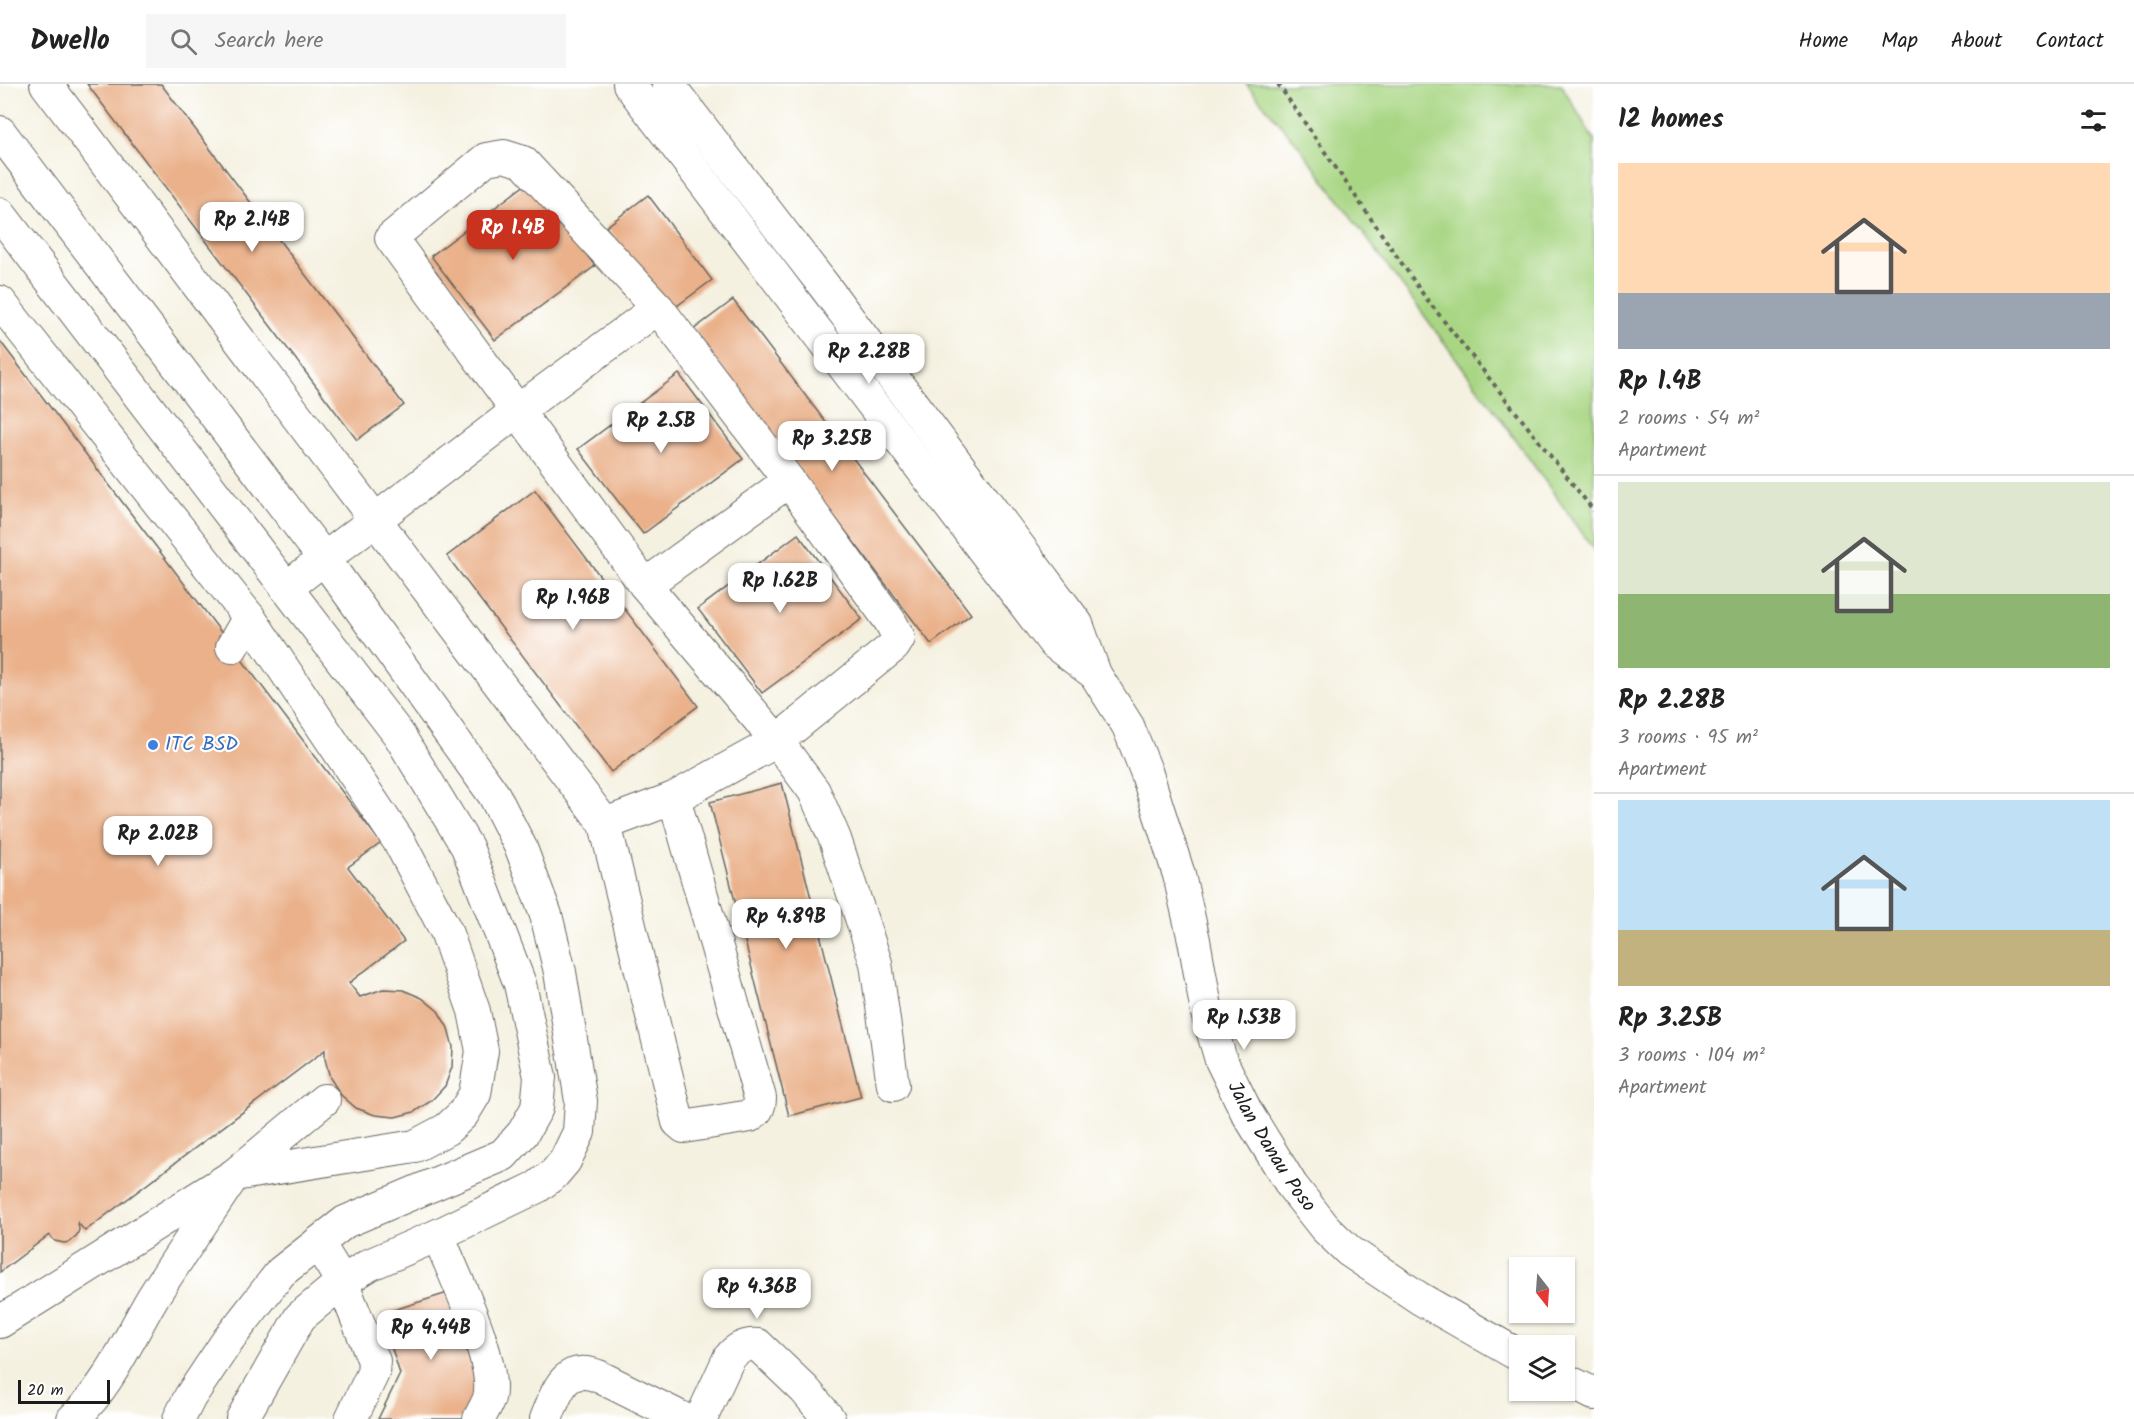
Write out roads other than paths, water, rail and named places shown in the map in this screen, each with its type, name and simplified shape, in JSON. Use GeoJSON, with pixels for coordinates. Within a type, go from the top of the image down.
{"type":"FeatureCollection","features":[{"type":"Feature","properties":{"kind":"street"},"geometry":{"type":"LineString","coordinates":[[46,84],[606,824],[678,1122],[684,1127],[750,1116],[756,1112],[760,1098],[674,798]]}},
{"type":"Feature","properties":{"kind":"street"},"geometry":{"type":"LineString","coordinates":[[629,84],[1054,643],[1095,674]]}},
{"type":"Feature","properties":{"kind":"street"},"geometry":{"type":"LineString","coordinates":[[668,84],[839,304],[1077,624],[1095,674]]}},
{"type":"Feature","properties":{"kind":"street"},"geometry":{"type":"LineString","coordinates":[[0,132],[325,560],[494,795],[521,848],[546,915],[562,984],[580,1101],[579,1131],[565,1161],[554,1174],[537,1186],[438,1235],[369,1265],[342,1282],[300,1317],[242,1419]]}},
{"type":"Feature","properties":{"kind":"street"},"geometry":{"type":"LineString","coordinates":[[606,824],[674,798],[777,741],[894,646],[899,638],[890,621],[789,481],[658,308],[523,162],[504,156],[486,159],[391,238],[645,585],[777,741],[814,790],[835,839],[876,963],[893,1085]]}},
{"type":"Feature","properties":{"kind":"street"},"geometry":{"type":"LineString","coordinates":[[0,214],[399,735],[467,847],[520,984],[540,1077],[537,1108],[523,1133],[503,1155],[345,1222],[280,1272],[228,1340],[178,1419]]}},
{"type":"Feature","properties":{"kind":"street"},"geometry":{"type":"LineString","coordinates":[[0,302],[249,617],[400,843],[446,931],[474,1011],[482,1051],[475,1094],[463,1114],[447,1128],[415,1146],[234,1175],[153,1299],[104,1383],[73,1419]]}},
{"type":"Feature","properties":{"kind":"street"},"geometry":{"type":"LineString","coordinates":[[286,588],[517,411],[658,308]]}},
{"type":"Feature","properties":{"kind":"street"},"geometry":{"type":"LineString","coordinates":[[645,585],[789,481]]}},
{"type":"Feature","properties":{"kind":"street"},"geometry":{"type":"LineString","coordinates":[[232,646],[249,617]]}},
{"type":"Feature","properties":{"kind":"street","name":"Jalan Danau Poso"},"geometry":{"type":"LineString","coordinates":[[1095,674],[1128,726],[1146,771],[1179,875],[1207,1013],[1221,1060],[1246,1111],[1292,1186],[1325,1228],[1349,1251],[1419,1298],[1509,1350]]}},
{"type":"Feature","properties":{"kind":"street"},"geometry":{"type":"LineString","coordinates":[[0,1322],[234,1175],[324,1100]]}},
{"type":"Feature","properties":{"kind":"street"},"geometry":{"type":"LineString","coordinates":[[438,1235],[488,1361],[489,1398],[478,1419]]}},
{"type":"Feature","properties":{"kind":"street"},"geometry":{"type":"LineString","coordinates":[[318,1243],[342,1282],[374,1361],[374,1373],[351,1419]]}},
{"type":"Feature","properties":{"kind":"street"},"geometry":{"type":"LineString","coordinates":[[700,1419],[729,1358],[735,1351],[750,1344],[758,1345],[790,1375],[829,1419]]}},
{"type":"Feature","properties":{"kind":"street"},"geometry":{"type":"LineString","coordinates":[[546,1419],[561,1385],[576,1373],[590,1373],[598,1376],[684,1419]]}},
{"type":"Feature","properties":{"kind":"street"},"geometry":{"type":"LineString","coordinates":[[1575,1384],[1594,1394]]}},
{"type":"Feature","properties":{"kind":"place","name":"ITC BSD"},"geometry":{"type":"Point","coordinates":[153,745]}}]}
